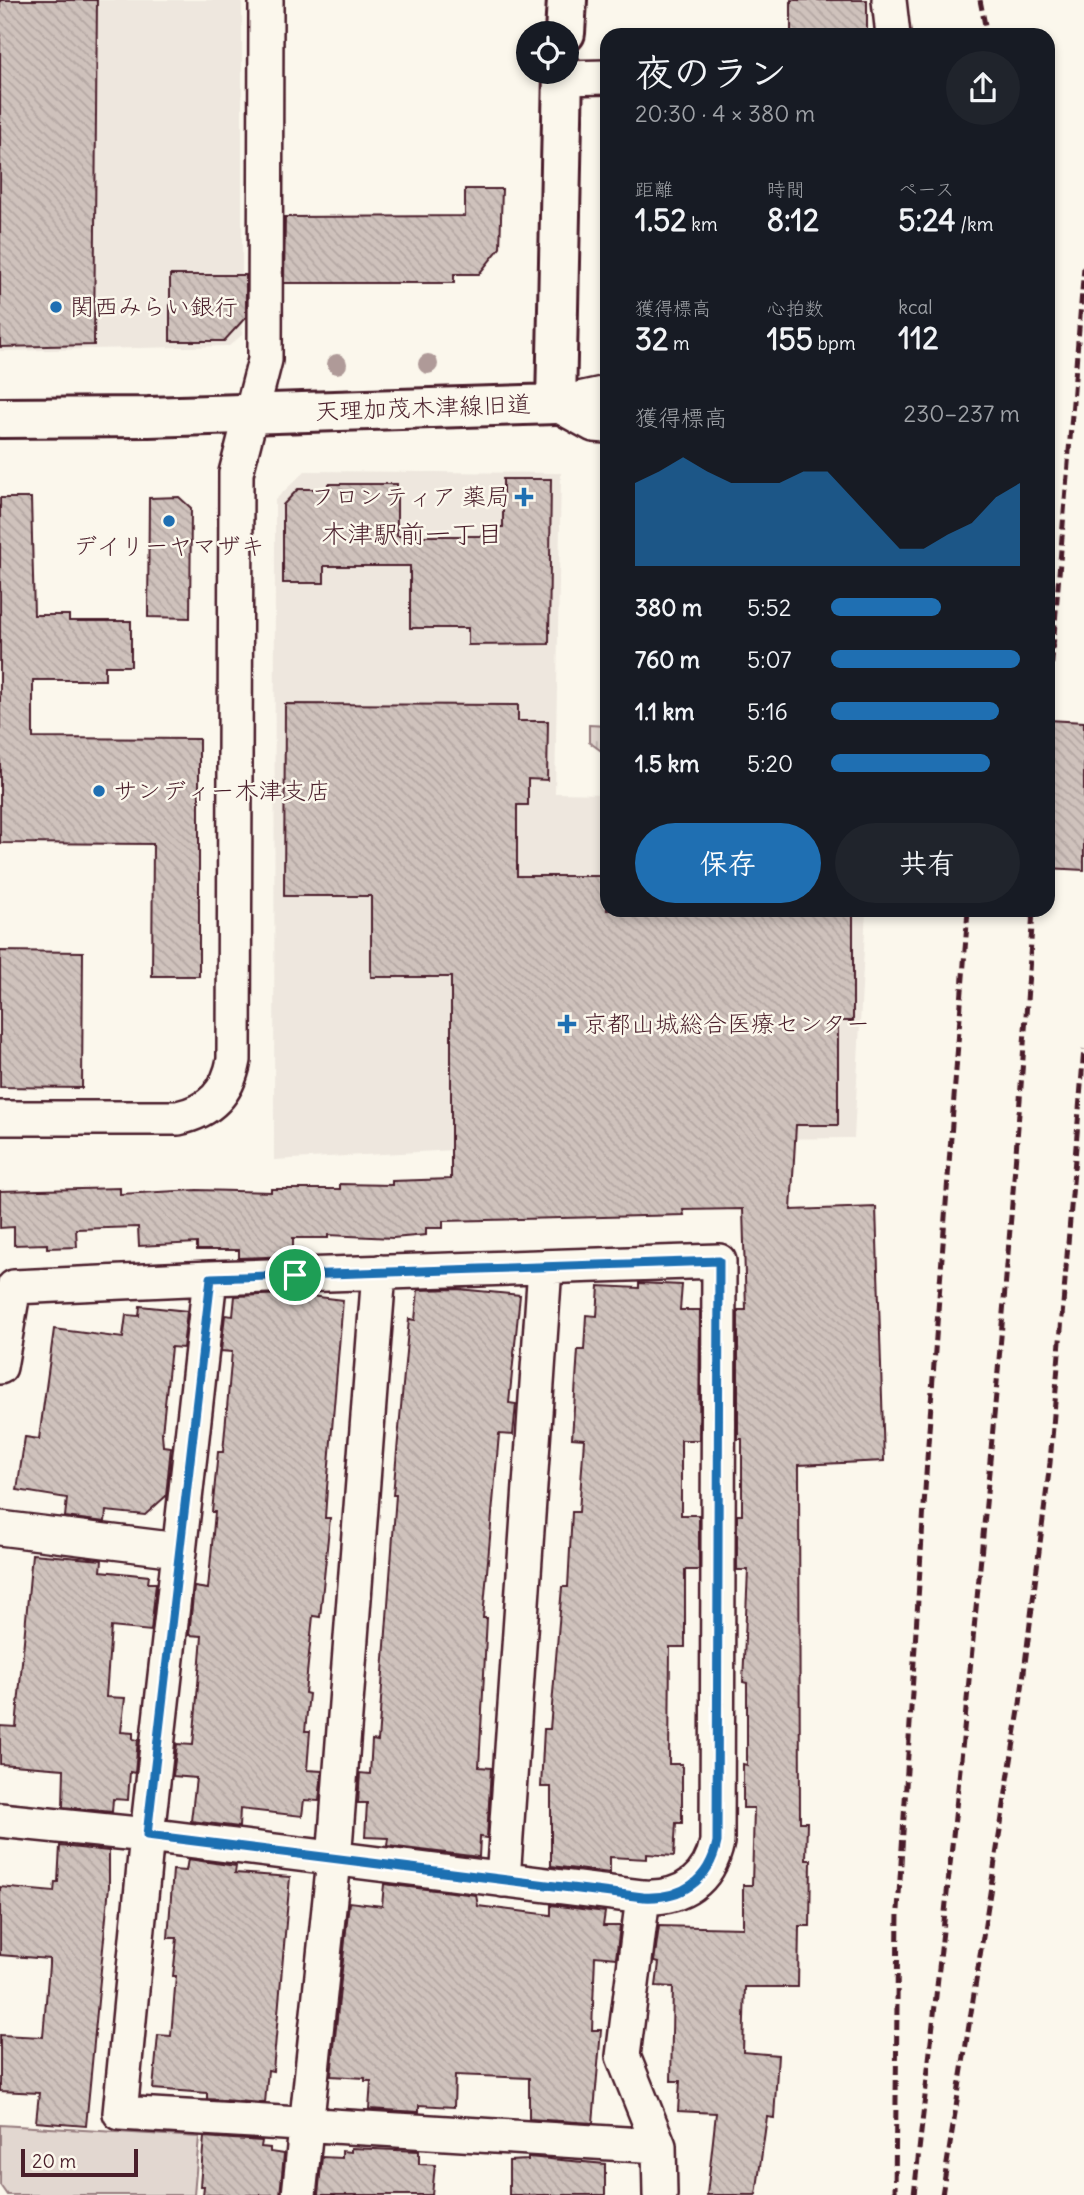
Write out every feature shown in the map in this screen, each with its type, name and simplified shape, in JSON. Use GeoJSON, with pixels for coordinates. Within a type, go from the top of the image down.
{"type":"FeatureCollection","features":[{"type":"Feature","properties":{"kind":"street"},"geometry":{"type":"LineString","coordinates":[[0,1118],[178,1118],[199,1112],[217,1099],[232,1074],[236,473],[265,360],[266,0]]}},
{"type":"Feature","properties":{"kind":"street"},"geometry":{"type":"LineString","coordinates":[[566,21],[567,0]]}},
{"type":"Feature","properties":{"kind":"street"},"geometry":{"type":"LineString","coordinates":[[889,0],[892,28]]}},
{"type":"Feature","properties":{"kind":"street"},"geometry":{"type":"LineString","coordinates":[[579,76],[600,77]]}},
{"type":"Feature","properties":{"kind":"street","name":"天理加茂木津線旧道"},"geometry":{"type":"LineString","coordinates":[[0,418],[556,404],[563,84]]}},
{"type":"Feature","properties":{"kind":"street"},"geometry":{"type":"LineString","coordinates":[[556,404],[600,395]]}},
{"type":"Feature","properties":{"kind":"street"},"geometry":{"type":"LineString","coordinates":[[556,404],[584,421],[600,424]]}},
{"type":"Feature","properties":{"kind":"street"},"geometry":{"type":"LineString","coordinates":[[0,1367],[14,1287],[719,1261],[717,1842],[711,1863],[697,1882],[682,1893],[663,1898],[643,1897],[0,1819]]}},
{"type":"Feature","properties":{"kind":"street"},"geometry":{"type":"LineString","coordinates":[[503,1880],[545,1267]]}},
{"type":"Feature","properties":{"kind":"street"},"geometry":{"type":"LineString","coordinates":[[299,2195],[334,1860],[379,1272]]}},
{"type":"Feature","properties":{"kind":"street"},"geometry":{"type":"LineString","coordinates":[[211,1278],[178,1550],[120,2113],[659,2146]]}},
{"type":"Feature","properties":{"kind":"street"},"geometry":{"type":"LineString","coordinates":[[0,1528],[178,1550]]}},
{"type":"Feature","properties":{"kind":"street"},"geometry":{"type":"LineString","coordinates":[[643,1897],[622,2056],[659,2146],[660,2195]]}},
{"type":"Feature","properties":{"kind":"shaded area"},"geometry":{"type":"Polygon","coordinates":[[[0,0],[242,0],[242,335],[229,346],[0,351],[0,0]]]}},
{"type":"Feature","properties":{"kind":"shaded area","name":"京都山城総合医療センター"},"geometry":{"type":"Polygon","coordinates":[[[305,471],[561,473],[555,793],[600,794],[600,917],[866,917],[854,1138],[633,1140],[274,1160],[275,500],[305,471]]]}},
{"type":"Feature","properties":{"kind":"green space"},"geometry":{"type":"Polygon","coordinates":[[[589,725],[600,726],[600,750],[589,742],[589,725]]]}},
{"type":"Feature","properties":{"kind":"green space"},"geometry":{"type":"Polygon","coordinates":[[[0,2125],[199,2137],[194,2195],[7,2195],[0,2185],[0,2125]]]}},
{"type":"Feature","properties":{"kind":"building"},"geometry":{"type":"Polygon","coordinates":[[[0,0],[97,0],[94,345],[0,347],[0,0]]]}},
{"type":"Feature","properties":{"kind":"building"},"geometry":{"type":"Polygon","coordinates":[[[791,0],[867,0],[867,28],[791,28],[791,0]]]}},
{"type":"Feature","properties":{"kind":"building"},"geometry":{"type":"Polygon","coordinates":[[[465,189],[502,189],[500,248],[479,274],[454,274],[454,283],[284,283],[285,217],[465,216],[465,189]]]}},
{"type":"Feature","properties":{"kind":"building"},"geometry":{"type":"Polygon","coordinates":[[[170,275],[246,275],[246,317],[224,341],[170,341],[170,275]]]}},
{"type":"Feature","properties":{"kind":"building"},"geometry":{"type":"Polygon","coordinates":[[[503,479],[551,479],[549,644],[468,645],[468,628],[410,628],[410,566],[324,566],[324,583],[283,583],[283,505],[298,489],[328,489],[328,484],[397,484],[397,536],[483,536],[483,527],[503,527],[503,479]]]}},
{"type":"Feature","properties":{"kind":"building"},"geometry":{"type":"Polygon","coordinates":[[[179,497],[191,508],[190,618],[148,617],[149,498],[179,497]]]}},
{"type":"Feature","properties":{"kind":"building"},"geometry":{"type":"Polygon","coordinates":[[[0,498],[31,498],[34,615],[69,615],[69,621],[131,621],[131,666],[105,666],[105,680],[33,680],[33,738],[199,739],[199,976],[152,976],[153,844],[0,843],[0,498]]]}},
{"type":"Feature","properties":{"kind":"building"},"geometry":{"type":"Polygon","coordinates":[[[285,704],[518,705],[518,721],[548,721],[547,780],[528,779],[528,805],[517,805],[517,876],[600,876],[600,917],[853,917],[853,1021],[838,1021],[838,1125],[796,1125],[791,1210],[876,1207],[884,1461],[799,1465],[800,1822],[807,1822],[806,1860],[811,1860],[810,1926],[799,1926],[798,1987],[745,1987],[743,2052],[778,2055],[774,2118],[767,2117],[756,2195],[707,2195],[716,2113],[678,2111],[680,2081],[671,2081],[673,1987],[656,1986],[659,1963],[654,1962],[659,1926],[743,1928],[743,1885],[752,1885],[754,1808],[743,1808],[743,1764],[747,1765],[747,1683],[743,1682],[748,1570],[737,1570],[737,1515],[742,1515],[742,1439],[738,1439],[738,1310],[746,1310],[743,1209],[683,1210],[684,1215],[443,1221],[443,1228],[426,1228],[426,1235],[393,1238],[328,1235],[328,1238],[293,1238],[293,1256],[239,1258],[239,1250],[197,1250],[197,1243],[139,1246],[138,1227],[76,1229],[77,1247],[47,1248],[47,1244],[14,1245],[14,1227],[0,1228],[0,1191],[120,1188],[120,1194],[197,1190],[271,1192],[271,1189],[340,1189],[340,1184],[392,1185],[392,1181],[451,1179],[451,977],[371,977],[371,896],[284,896],[285,704]]]}},
{"type":"Feature","properties":{"kind":"building"},"geometry":{"type":"Polygon","coordinates":[[[1055,720],[1084,722],[1084,870],[1055,868],[1055,720]]]}},
{"type":"Feature","properties":{"kind":"building"},"geometry":{"type":"Polygon","coordinates":[[[0,951],[83,952],[82,1088],[0,1087],[0,951]]]}},
{"type":"Feature","properties":{"kind":"building"},"geometry":{"type":"Polygon","coordinates":[[[639,1283],[682,1285],[680,1310],[700,1310],[699,1440],[681,1440],[681,1515],[699,1515],[699,1570],[685,1570],[685,1647],[670,1647],[669,1764],[682,1764],[682,1823],[676,1823],[674,1856],[647,1854],[647,1859],[610,1857],[610,1873],[551,1866],[551,1787],[541,1787],[544,1729],[550,1729],[562,1587],[568,1587],[572,1512],[579,1512],[584,1439],[572,1438],[578,1350],[584,1350],[586,1315],[597,1316],[599,1286],[639,1288],[639,1283]]]}},
{"type":"Feature","properties":{"kind":"building"},"geometry":{"type":"Polygon","coordinates":[[[458,1289],[520,1295],[509,1403],[516,1404],[513,1435],[499,1434],[483,1618],[487,1618],[479,1767],[491,1768],[487,1838],[480,1837],[479,1857],[388,1846],[389,1838],[365,1837],[367,1803],[358,1803],[360,1773],[370,1774],[372,1740],[378,1741],[396,1495],[393,1495],[409,1319],[415,1320],[418,1290],[458,1289]]]}},
{"type":"Feature","properties":{"kind":"building"},"geometry":{"type":"Polygon","coordinates":[[[293,1294],[343,1300],[325,1518],[330,1518],[320,1617],[313,1616],[305,1693],[309,1694],[305,1731],[310,1731],[307,1770],[322,1771],[319,1801],[304,1800],[302,1816],[240,1809],[239,1827],[191,1821],[196,1778],[173,1776],[177,1744],[193,1745],[202,1636],[189,1635],[194,1587],[208,1589],[218,1452],[223,1452],[232,1352],[221,1351],[225,1315],[233,1316],[235,1296],[293,1294]]]}},
{"type":"Feature","properties":{"kind":"building"},"geometry":{"type":"Polygon","coordinates":[[[140,1306],[187,1311],[183,1348],[171,1347],[162,1433],[163,1446],[171,1447],[166,1496],[145,1515],[106,1511],[105,1522],[65,1517],[67,1498],[17,1490],[25,1437],[39,1439],[54,1329],[123,1338],[126,1315],[139,1316],[140,1306]]]}},
{"type":"Feature","properties":{"kind":"building"},"geometry":{"type":"Polygon","coordinates":[[[32,1554],[102,1560],[101,1571],[149,1576],[148,1583],[156,1583],[151,1631],[111,1627],[106,1697],[125,1698],[121,1732],[133,1733],[133,1739],[138,1740],[135,1773],[130,1772],[128,1800],[113,1799],[112,1812],[63,1807],[64,1769],[0,1764],[0,1726],[16,1727],[32,1554]]]}},
{"type":"Feature","properties":{"kind":"building"},"geometry":{"type":"Polygon","coordinates":[[[60,1846],[109,1851],[109,1886],[86,2126],[36,2122],[39,2093],[0,2091],[0,2035],[43,2037],[49,1959],[0,1955],[0,1887],[54,1892],[55,1882],[58,1882],[60,1846]]]}},
{"type":"Feature","properties":{"kind":"building"},"geometry":{"type":"Polygon","coordinates":[[[188,1859],[236,1866],[235,1873],[290,1877],[273,2071],[268,2070],[265,2103],[207,2099],[207,2093],[153,2089],[158,2035],[171,2036],[177,1938],[168,1938],[173,1870],[186,1871],[188,1859]]]}},
{"type":"Feature","properties":{"kind":"building"},"geometry":{"type":"Polygon","coordinates":[[[384,1884],[476,1895],[478,1906],[551,1915],[551,1905],[605,1912],[603,1926],[620,1926],[616,1958],[595,1956],[592,2030],[601,2030],[593,2123],[529,2119],[529,2078],[455,2075],[454,2107],[419,2105],[419,2112],[369,2109],[371,2081],[365,2081],[365,2078],[331,2076],[349,1902],[382,1906],[384,1884]]]}},
{"type":"Feature","properties":{"kind":"building"},"geometry":{"type":"Polygon","coordinates":[[[204,2137],[262,2141],[261,2147],[270,2148],[270,2152],[284,2154],[280,2195],[203,2195],[204,2186],[200,2186],[204,2137]]]}},
{"type":"Feature","properties":{"kind":"building"},"geometry":{"type":"Polygon","coordinates":[[[351,2148],[419,2151],[419,2164],[435,2165],[432,2195],[318,2195],[322,2157],[342,2158],[342,2151],[351,2152],[351,2148]]]}},
{"type":"Feature","properties":{"kind":"building"},"geometry":{"type":"Polygon","coordinates":[[[528,2157],[605,2164],[605,2195],[509,2195],[509,2161],[528,2160],[528,2157]]]}},
{"type":"Feature","properties":{"kind":"railway"},"geometry":{"type":"LineString","coordinates":[[980,0],[986,28]]}},
{"type":"Feature","properties":{"kind":"railway"},"geometry":{"type":"LineString","coordinates":[[1055,623],[1084,267]]}},
{"type":"Feature","properties":{"kind":"railway"},"geometry":{"type":"LineString","coordinates":[[895,2195],[898,1910],[928,1444],[967,917]]}},
{"type":"Feature","properties":{"kind":"railway"},"geometry":{"type":"LineString","coordinates":[[914,2195],[949,1874],[996,1392],[1033,917]]}},
{"type":"Feature","properties":{"kind":"railway"},"geometry":{"type":"LineString","coordinates":[[942,2195],[1020,1704],[1050,1463],[1084,1049]]}},
{"type":"Feature","properties":{"kind":"place","name":"関西みらい銀行"},"geometry":{"type":"Point","coordinates":[56,307]}},
{"type":"Feature","properties":{"kind":"place","name":"フロンティア 薬局"},"geometry":{"type":"Point","coordinates":[524,497]}},
{"type":"Feature","properties":{"kind":"place","name":"デイリーヤマザキ"},"geometry":{"type":"Point","coordinates":[169,521]}},
{"type":"Feature","properties":{"kind":"place","name":"サンディー木津支店"},"geometry":{"type":"Point","coordinates":[99,791]}},
{"type":"Feature","properties":{"kind":"place","name":"京都山城総合医療センター"},"geometry":{"type":"Point","coordinates":[567,1024]}},
{"type":"Feature","properties":{"kind":"district","name":"木津駅前一丁目"},"geometry":{"type":"Point","coordinates":[412,534]}},
{"type":"Feature","properties":{"kind":"route"},"geometry":{"type":"LineString","coordinates":[[719,1261],[717,1842],[714,1857],[707,1870],[682,1893],[663,1898],[643,1897],[147,1835],[211,1278],[295,1275],[719,1261]]}}]}
